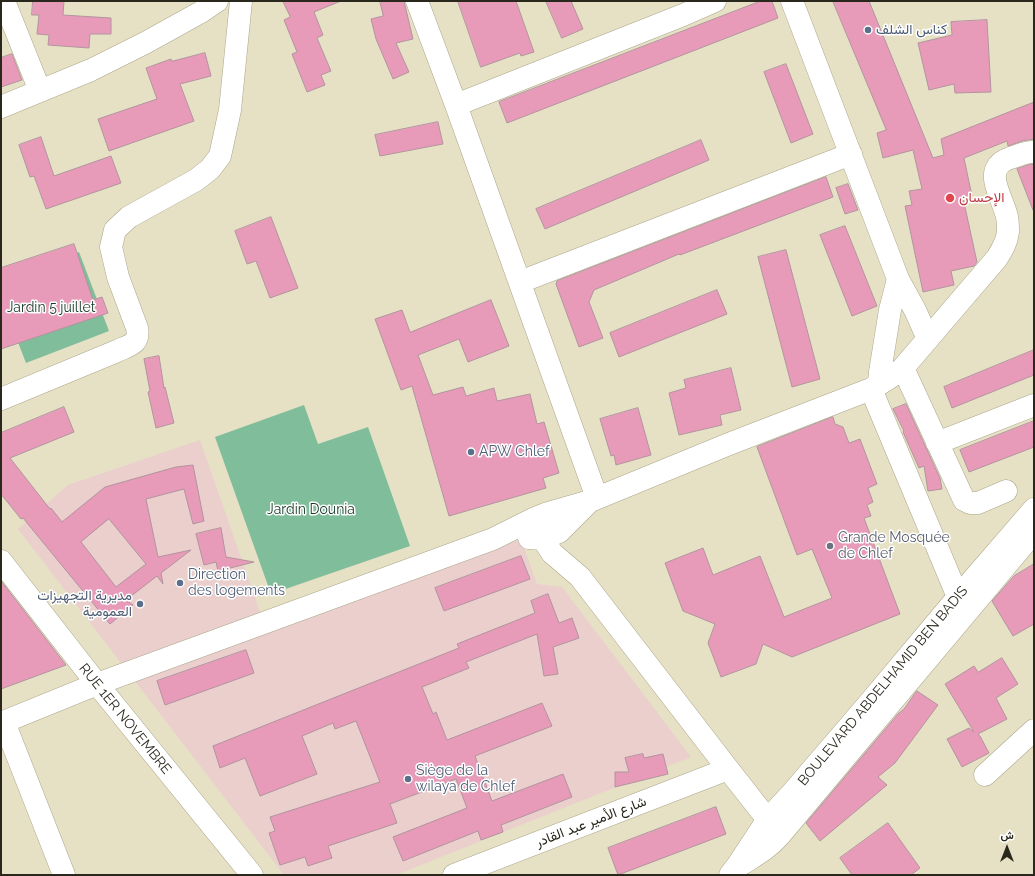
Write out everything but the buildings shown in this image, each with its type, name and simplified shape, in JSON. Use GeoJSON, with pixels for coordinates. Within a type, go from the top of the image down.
{"type":"FeatureCollection","features":[{"type":"Feature","properties":{"kind":"street"},"geometry":{"type":"LineString","coordinates":[[4,1],[40,91]]}},
{"type":"Feature","properties":{"kind":"street"},"geometry":{"type":"LineString","coordinates":[[1,107],[91,70],[145,43],[217,1]]}},
{"type":"Feature","properties":{"kind":"street"},"geometry":{"type":"LineString","coordinates":[[1,399],[117,351],[134,343],[137,339],[137,328],[118,277],[111,247],[115,230],[129,217],[196,180],[210,169],[220,156],[230,110],[241,1]]}},
{"type":"Feature","properties":{"kind":"street"},"geometry":{"type":"LineString","coordinates":[[417,1],[520,282],[593,499]]}},
{"type":"Feature","properties":{"kind":"street"},"geometry":{"type":"LineString","coordinates":[[456,105],[683,16],[715,1]]}},
{"type":"Feature","properties":{"kind":"street"},"geometry":{"type":"LineString","coordinates":[[792,1],[898,279],[915,310],[928,339]]}},
{"type":"Feature","properties":{"kind":"street"},"geometry":{"type":"LineString","coordinates":[[64,875],[3,723],[97,684],[493,539],[540,516],[593,499],[875,387],[903,368],[997,258],[1005,245],[1008,232],[1007,216],[995,183],[996,169],[1006,160],[1024,153],[1034,152]]}},
{"type":"Feature","properties":{"kind":"street"},"geometry":{"type":"LineString","coordinates":[[520,282],[851,154]]}},
{"type":"Feature","properties":{"kind":"street"},"geometry":{"type":"LineString","coordinates":[[898,279],[890,310],[880,372],[875,387],[958,597]]}},
{"type":"Feature","properties":{"kind":"street"},"geometry":{"type":"LineString","coordinates":[[903,368],[964,500],[970,503],[978,503],[1006,491]]}},
{"type":"Feature","properties":{"kind":"street"},"geometry":{"type":"LineString","coordinates":[[937,443],[1034,405]]}},
{"type":"Feature","properties":{"kind":"street"},"geometry":{"type":"LineString","coordinates":[[493,539],[551,535],[593,499]]}},
{"type":"Feature","properties":{"kind":"street","name":"BOULEVARD ABDELHAMID BEN BADIS"},"geometry":{"type":"LineString","coordinates":[[774,827],[793,792],[1034,508]]}},
{"type":"Feature","properties":{"kind":"street"},"geometry":{"type":"LineString","coordinates":[[540,516],[551,535],[568,546],[580,577],[774,827]]}},
{"type":"Feature","properties":{"kind":"street","name":"BOULEVARD ABDELHAMID BEN BADIS"},"geometry":{"type":"LineString","coordinates":[[733,871],[774,827],[1034,532]]}},
{"type":"Feature","properties":{"kind":"street","name":"RUE 1ER NOVEMBRE"},"geometry":{"type":"LineString","coordinates":[[1,561],[97,684],[252,875]]}},
{"type":"Feature","properties":{"kind":"street"},"geometry":{"type":"LineString","coordinates":[[985,775],[1034,730]]}},
{"type":"Feature","properties":{"kind":"street","name":"شارع الأمير عبد القادر"},"geometry":{"type":"LineString","coordinates":[[454,875],[728,769]]}},
{"type":"Feature","properties":{"kind":"shaded area"},"geometry":{"type":"Polygon","coordinates":[[[200,440],[266,629],[521,539],[537,584],[562,587],[691,757],[396,875],[284,875],[18,529],[68,485],[200,440]]]}},
{"type":"Feature","properties":{"kind":"green space","name":"Jardin 5 juillet"},"geometry":{"type":"Polygon","coordinates":[[[79,252],[109,331],[26,363],[1,298],[1,282],[79,252]]]}},
{"type":"Feature","properties":{"kind":"green space","name":"Jardin Dounia"},"geometry":{"type":"Polygon","coordinates":[[[304,405],[318,444],[368,427],[410,546],[271,594],[215,437],[304,405]]]}},
{"type":"Feature","properties":{"kind":"place","name":"كناس الشلف"},"geometry":{"type":"Point","coordinates":[868,30]}},
{"type":"Feature","properties":{"kind":"place","name":"الإحسان"},"geometry":{"type":"Point","coordinates":[950,198]}},
{"type":"Feature","properties":{"kind":"place","name":"APW Chlef"},"geometry":{"type":"Point","coordinates":[471,452]}},
{"type":"Feature","properties":{"kind":"place","name":"Grande Mosquée de Chlef"},"geometry":{"type":"Point","coordinates":[830,546]}},
{"type":"Feature","properties":{"kind":"place","name":"Direction des logements"},"geometry":{"type":"Point","coordinates":[180,583]}},
{"type":"Feature","properties":{"kind":"place","name":"مديرية التجهيزات العمومية"},"geometry":{"type":"Point","coordinates":[140,604]}},
{"type":"Feature","properties":{"kind":"place","name":"Siège de la wilaya de Chlef"},"geometry":{"type":"Point","coordinates":[408,779]}}]}
